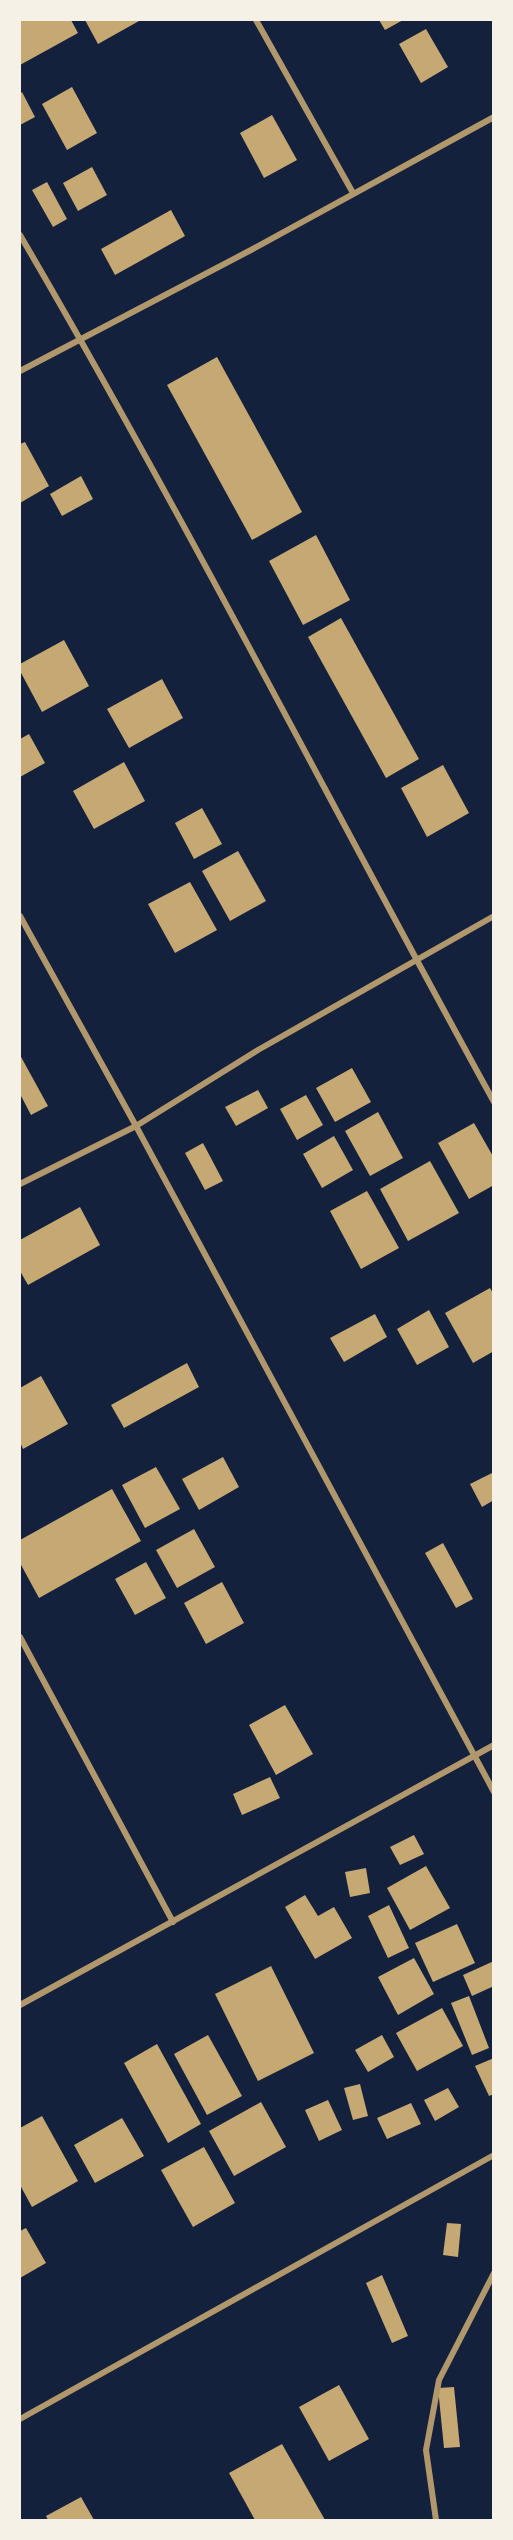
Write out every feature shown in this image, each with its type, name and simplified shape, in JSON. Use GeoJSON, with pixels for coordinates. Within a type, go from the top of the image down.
{"type":"FeatureCollection","features":[{"type":"Feature","properties":{"kind":"street"},"geometry":{"type":"LineString","coordinates":[[256,20],[353,193]]}},
{"type":"Feature","properties":{"kind":"street"},"geometry":{"type":"LineString","coordinates":[[20,372],[80,338],[251,250],[494,117]]}},
{"type":"Feature","properties":{"kind":"street"},"geometry":{"type":"LineString","coordinates":[[20,236],[80,338],[242,632],[415,959],[494,1102]]}},
{"type":"Feature","properties":{"kind":"street"},"geometry":{"type":"LineString","coordinates":[[20,916],[136,1126],[494,1792]]}},
{"type":"Feature","properties":{"kind":"street"},"geometry":{"type":"LineString","coordinates":[[20,1185],[136,1126],[258,1050],[494,916]]}},
{"type":"Feature","properties":{"kind":"street"},"geometry":{"type":"LineString","coordinates":[[20,1636],[173,1922]]}},
{"type":"Feature","properties":{"kind":"street"},"geometry":{"type":"LineString","coordinates":[[20,2005],[494,1745]]}},
{"type":"Feature","properties":{"kind":"street"},"geometry":{"type":"LineString","coordinates":[[20,2419],[494,2155]]}},
{"type":"Feature","properties":{"kind":"street"},"geometry":{"type":"LineString","coordinates":[[436,2520],[426,2450],[439,2380],[494,2273]]}},
{"type":"Feature","properties":{"kind":"building"},"geometry":{"type":"Polygon","coordinates":[[[20,20],[71,20],[78,33],[20,65],[20,20]]]}},
{"type":"Feature","properties":{"kind":"building"},"geometry":{"type":"Polygon","coordinates":[[[85,20],[138,20],[139,21],[98,44],[85,20]]]}},
{"type":"Feature","properties":{"kind":"building"},"geometry":{"type":"Polygon","coordinates":[[[379,20],[403,20],[385,30],[379,20]]]}},
{"type":"Feature","properties":{"kind":"building"},"geometry":{"type":"Polygon","coordinates":[[[426,29],[448,67],[421,83],[399,44],[426,29]]]}},
{"type":"Feature","properties":{"kind":"building"},"geometry":{"type":"Polygon","coordinates":[[[72,87],[97,133],[67,150],[42,104],[72,87]]]}},
{"type":"Feature","properties":{"kind":"building"},"geometry":{"type":"Polygon","coordinates":[[[22,92],[35,117],[20,125],[20,94],[22,92]]]}},
{"type":"Feature","properties":{"kind":"building"},"geometry":{"type":"Polygon","coordinates":[[[272,115],[297,160],[264,178],[240,133],[272,115]]]}},
{"type":"Feature","properties":{"kind":"building"},"geometry":{"type":"Polygon","coordinates":[[[92,167],[107,195],[78,211],[63,183],[92,167]]]}},
{"type":"Feature","properties":{"kind":"building"},"geometry":{"type":"Polygon","coordinates":[[[47,182],[67,219],[53,227],[32,190],[47,182]]]}},
{"type":"Feature","properties":{"kind":"building"},"geometry":{"type":"Polygon","coordinates":[[[171,210],[185,236],[115,275],[101,249],[171,210]]]}},
{"type":"Feature","properties":{"kind":"building"},"geometry":{"type":"Polygon","coordinates":[[[217,357],[302,512],[252,540],[167,385],[217,357]]]}},
{"type":"Feature","properties":{"kind":"building"},"geometry":{"type":"Polygon","coordinates":[[[25,442],[49,486],[20,503],[20,444],[25,442]]]}},
{"type":"Feature","properties":{"kind":"building"},"geometry":{"type":"Polygon","coordinates":[[[81,476],[93,499],[62,516],[50,494],[81,476]]]}},
{"type":"Feature","properties":{"kind":"building"},"geometry":{"type":"Polygon","coordinates":[[[316,535],[350,600],[303,625],[269,561],[316,535]]]}},
{"type":"Feature","properties":{"kind":"building"},"geometry":{"type":"Polygon","coordinates":[[[341,618],[419,759],[386,778],[308,637],[341,618]]]}},
{"type":"Feature","properties":{"kind":"building"},"geometry":{"type":"Polygon","coordinates":[[[64,640],[89,686],[42,712],[20,671],[20,664],[64,640]]]}},
{"type":"Feature","properties":{"kind":"building"},"geometry":{"type":"Polygon","coordinates":[[[162,679],[183,718],[129,748],[107,709],[162,679]]]}},
{"type":"Feature","properties":{"kind":"building"},"geometry":{"type":"Polygon","coordinates":[[[29,734],[45,763],[20,777],[20,739],[29,734]]]}},
{"type":"Feature","properties":{"kind":"building"},"geometry":{"type":"Polygon","coordinates":[[[124,762],[145,801],[94,829],[73,791],[124,762]]]}},
{"type":"Feature","properties":{"kind":"building"},"geometry":{"type":"Polygon","coordinates":[[[443,765],[469,813],[427,837],[401,788],[443,765]]]}},
{"type":"Feature","properties":{"kind":"building"},"geometry":{"type":"Polygon","coordinates":[[[202,808],[222,844],[194,859],[175,823],[202,808]]]}},
{"type":"Feature","properties":{"kind":"building"},"geometry":{"type":"Polygon","coordinates":[[[238,851],[266,901],[230,921],[202,871],[238,851]]]}},
{"type":"Feature","properties":{"kind":"building"},"geometry":{"type":"Polygon","coordinates":[[[190,882],[217,930],[175,953],[148,904],[190,882]]]}},
{"type":"Feature","properties":{"kind":"building"},"geometry":{"type":"Polygon","coordinates":[[[20,1055],[48,1106],[31,1115],[20,1094],[20,1055]]]}},
{"type":"Feature","properties":{"kind":"building"},"geometry":{"type":"Polygon","coordinates":[[[352,1068],[371,1102],[335,1122],[316,1088],[352,1068]]]}},
{"type":"Feature","properties":{"kind":"building"},"geometry":{"type":"Polygon","coordinates":[[[258,1090],[268,1108],[236,1126],[225,1107],[258,1090]]]}},
{"type":"Feature","properties":{"kind":"building"},"geometry":{"type":"Polygon","coordinates":[[[306,1095],[323,1125],[297,1140],[280,1109],[306,1095]]]}},
{"type":"Feature","properties":{"kind":"building"},"geometry":{"type":"Polygon","coordinates":[[[378,1112],[403,1158],[370,1176],[345,1131],[378,1112]]]}},
{"type":"Feature","properties":{"kind":"building"},"geometry":{"type":"Polygon","coordinates":[[[474,1123],[494,1158],[494,1185],[469,1199],[438,1143],[474,1123]]]}},
{"type":"Feature","properties":{"kind":"building"},"geometry":{"type":"Polygon","coordinates":[[[334,1136],[353,1170],[322,1188],[303,1154],[334,1136]]]}},
{"type":"Feature","properties":{"kind":"building"},"geometry":{"type":"Polygon","coordinates":[[[203,1143],[223,1181],[205,1190],[185,1153],[203,1143]]]}},
{"type":"Feature","properties":{"kind":"building"},"geometry":{"type":"Polygon","coordinates":[[[430,1161],[459,1213],[408,1241],[380,1189],[430,1161]]]}},
{"type":"Feature","properties":{"kind":"building"},"geometry":{"type":"Polygon","coordinates":[[[367,1191],[399,1248],[361,1269],[330,1211],[367,1191]]]}},
{"type":"Feature","properties":{"kind":"building"},"geometry":{"type":"Polygon","coordinates":[[[80,1207],[100,1245],[28,1285],[20,1271],[20,1240],[80,1207]]]}},
{"type":"Feature","properties":{"kind":"building"},"geometry":{"type":"Polygon","coordinates":[[[490,1288],[494,1295],[494,1351],[473,1363],[445,1313],[490,1288]]]}},
{"type":"Feature","properties":{"kind":"building"},"geometry":{"type":"Polygon","coordinates":[[[429,1310],[449,1347],[417,1365],[397,1329],[429,1310]]]}},
{"type":"Feature","properties":{"kind":"building"},"geometry":{"type":"Polygon","coordinates":[[[375,1314],[387,1337],[344,1362],[330,1338],[375,1314]]]}},
{"type":"Feature","properties":{"kind":"building"},"geometry":{"type":"Polygon","coordinates":[[[187,1363],[199,1387],[124,1428],[111,1405],[187,1363]]]}},
{"type":"Feature","properties":{"kind":"building"},"geometry":{"type":"Polygon","coordinates":[[[41,1376],[68,1424],[23,1449],[20,1442],[20,1388],[41,1376]]]}},
{"type":"Feature","properties":{"kind":"building"},"geometry":{"type":"Polygon","coordinates":[[[223,1457],[239,1487],[199,1510],[182,1479],[223,1457]]]}},
{"type":"Feature","properties":{"kind":"building"},"geometry":{"type":"Polygon","coordinates":[[[156,1467],[180,1509],[145,1528],[122,1485],[156,1467]]]}},
{"type":"Feature","properties":{"kind":"building"},"geometry":{"type":"Polygon","coordinates":[[[494,1472],[494,1500],[482,1507],[470,1484],[494,1472]]]}},
{"type":"Feature","properties":{"kind":"building"},"geometry":{"type":"Polygon","coordinates":[[[112,1489],[141,1541],[39,1598],[20,1563],[20,1540],[112,1489]]]}},
{"type":"Feature","properties":{"kind":"building"},"geometry":{"type":"Polygon","coordinates":[[[194,1529],[215,1567],[177,1588],[156,1550],[194,1529]]]}},
{"type":"Feature","properties":{"kind":"building"},"geometry":{"type":"Polygon","coordinates":[[[443,1543],[473,1599],[456,1608],[425,1553],[443,1543]]]}},
{"type":"Feature","properties":{"kind":"building"},"geometry":{"type":"Polygon","coordinates":[[[146,1562],[166,1598],[135,1615],[115,1579],[146,1562]]]}},
{"type":"Feature","properties":{"kind":"building"},"geometry":{"type":"Polygon","coordinates":[[[222,1582],[244,1623],[206,1644],[184,1603],[222,1582]]]}},
{"type":"Feature","properties":{"kind":"building"},"geometry":{"type":"Polygon","coordinates":[[[285,1705],[313,1754],[276,1775],[249,1725],[285,1705]]]}},
{"type":"Feature","properties":{"kind":"building"},"geometry":{"type":"Polygon","coordinates":[[[270,1777],[280,1798],[242,1815],[233,1794],[270,1777]]]}},
{"type":"Feature","properties":{"kind":"building"},"geometry":{"type":"Polygon","coordinates":[[[414,1835],[424,1854],[400,1865],[390,1847],[414,1835]]]}},
{"type":"Feature","properties":{"kind":"building"},"geometry":{"type":"Polygon","coordinates":[[[426,1866],[450,1908],[410,1930],[387,1888],[426,1866]]]}},
{"type":"Feature","properties":{"kind":"building"},"geometry":{"type":"Polygon","coordinates":[[[366,1868],[370,1893],[350,1897],[345,1872],[366,1868]]]}},
{"type":"Feature","properties":{"kind":"building"},"geometry":{"type":"Polygon","coordinates":[[[305,1895],[318,1916],[334,1907],[352,1938],[315,1959],[285,1907],[305,1895]]]}},
{"type":"Feature","properties":{"kind":"building"},"geometry":{"type":"Polygon","coordinates":[[[389,1905],[409,1948],[388,1958],[368,1916],[389,1905]]]}},
{"type":"Feature","properties":{"kind":"building"},"geometry":{"type":"Polygon","coordinates":[[[457,1924],[475,1963],[433,1982],[415,1943],[457,1924]]]}},
{"type":"Feature","properties":{"kind":"building"},"geometry":{"type":"Polygon","coordinates":[[[414,1958],[434,1994],[398,2015],[378,1977],[414,1958]]]}},
{"type":"Feature","properties":{"kind":"building"},"geometry":{"type":"Polygon","coordinates":[[[494,1961],[494,1986],[472,1996],[463,1975],[494,1961]]]}},
{"type":"Feature","properties":{"kind":"building"},"geometry":{"type":"Polygon","coordinates":[[[271,1966],[314,2053],[258,2081],[215,1994],[271,1966]]]}},
{"type":"Feature","properties":{"kind":"building"},"geometry":{"type":"Polygon","coordinates":[[[469,1996],[489,2048],[472,2055],[451,2003],[469,1996]]]}},
{"type":"Feature","properties":{"kind":"building"},"geometry":{"type":"Polygon","coordinates":[[[442,2008],[463,2046],[417,2071],[396,2033],[442,2008]]]}},
{"type":"Feature","properties":{"kind":"building"},"geometry":{"type":"Polygon","coordinates":[[[208,2035],[242,2096],[207,2115],[174,2054],[208,2035]]]}},
{"type":"Feature","properties":{"kind":"building"},"geometry":{"type":"Polygon","coordinates":[[[382,2035],[394,2057],[368,2072],[355,2050],[382,2035]]]}},
{"type":"Feature","properties":{"kind":"building"},"geometry":{"type":"Polygon","coordinates":[[[157,2044],[201,2124],[168,2143],[124,2063],[157,2044]]]}},
{"type":"Feature","properties":{"kind":"building"},"geometry":{"type":"Polygon","coordinates":[[[494,2058],[494,2094],[489,2096],[475,2066],[494,2058]]]}},
{"type":"Feature","properties":{"kind":"building"},"geometry":{"type":"Polygon","coordinates":[[[360,2084],[368,2116],[353,2120],[344,2088],[360,2084]]]}},
{"type":"Feature","properties":{"kind":"building"},"geometry":{"type":"Polygon","coordinates":[[[448,2088],[459,2107],[435,2121],[424,2100],[448,2088]]]}},
{"type":"Feature","properties":{"kind":"building"},"geometry":{"type":"Polygon","coordinates":[[[328,2100],[342,2130],[319,2141],[305,2110],[328,2100]]]}},
{"type":"Feature","properties":{"kind":"building"},"geometry":{"type":"Polygon","coordinates":[[[261,2102],[286,2147],[234,2176],[209,2131],[261,2102]]]}},
{"type":"Feature","properties":{"kind":"building"},"geometry":{"type":"Polygon","coordinates":[[[411,2103],[421,2124],[387,2139],[377,2118],[411,2103]]]}},
{"type":"Feature","properties":{"kind":"building"},"geometry":{"type":"Polygon","coordinates":[[[42,2116],[78,2181],[32,2207],[20,2185],[20,2128],[42,2116]]]}},
{"type":"Feature","properties":{"kind":"building"},"geometry":{"type":"Polygon","coordinates":[[[122,2118],[144,2156],[95,2183],[74,2145],[122,2118]]]}},
{"type":"Feature","properties":{"kind":"building"},"geometry":{"type":"Polygon","coordinates":[[[204,2147],[235,2203],[193,2227],[161,2170],[204,2147]]]}},
{"type":"Feature","properties":{"kind":"building"},"geometry":{"type":"Polygon","coordinates":[[[447,2223],[461,2224],[458,2257],[443,2255],[447,2223]]]}},
{"type":"Feature","properties":{"kind":"building"},"geometry":{"type":"Polygon","coordinates":[[[26,2228],[46,2263],[20,2278],[20,2231],[26,2228]]]}},
{"type":"Feature","properties":{"kind":"building"},"geometry":{"type":"Polygon","coordinates":[[[382,2275],[408,2336],[392,2343],[366,2283],[382,2275]]]}},
{"type":"Feature","properties":{"kind":"building"},"geometry":{"type":"Polygon","coordinates":[[[339,2385],[369,2439],[329,2461],[299,2407],[339,2385]]]}},
{"type":"Feature","properties":{"kind":"building"},"geometry":{"type":"Polygon","coordinates":[[[454,2387],[460,2447],[444,2448],[438,2388],[454,2387]]]}},
{"type":"Feature","properties":{"kind":"building"},"geometry":{"type":"Polygon","coordinates":[[[282,2444],[325,2520],[255,2520],[229,2473],[282,2444]]]}},
{"type":"Feature","properties":{"kind":"building"},"geometry":{"type":"Polygon","coordinates":[[[81,2497],[94,2520],[48,2520],[46,2516],[81,2497]]]}}]}
